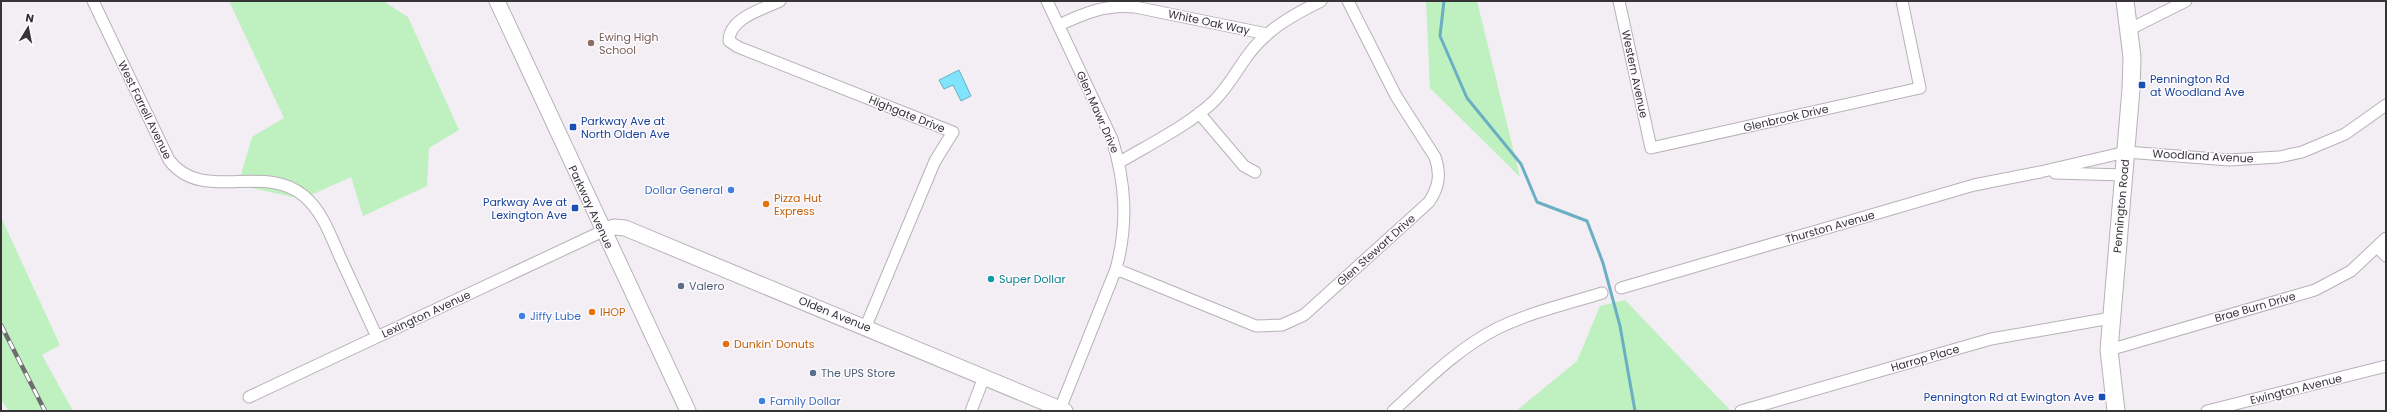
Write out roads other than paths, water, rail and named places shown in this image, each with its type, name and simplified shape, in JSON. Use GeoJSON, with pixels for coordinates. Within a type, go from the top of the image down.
{"type":"FeatureCollection","features":[{"type":"Feature","properties":{"kind":"main road","name":"Parkway Avenue"},"geometry":{"type":"LineString","coordinates":[[497,1],[688,411]]}},
{"type":"Feature","properties":{"kind":"main road","name":"Pennington Road"},"geometry":{"type":"LineString","coordinates":[[2116,411],[2110,350],[2111,318],[2131,89],[2130,29],[2125,1]]}},
{"type":"Feature","properties":{"kind":"main road","name":"Olden Avenue"},"geometry":{"type":"LineString","coordinates":[[603,231],[614,227],[625,228],[866,326],[1062,410]]}},
{"type":"Feature","properties":{"kind":"street","name":"West Farrell Avenue"},"geometry":{"type":"LineString","coordinates":[[93,1],[174,168],[185,176],[196,180],[265,180],[291,188],[304,196],[321,216],[377,337]]}},
{"type":"Feature","properties":{"kind":"street","name":"Highgate Drive"},"geometry":{"type":"LineString","coordinates":[[780,1],[739,21],[729,34],[729,41],[738,47],[953,132],[936,161],[866,326]]}},
{"type":"Feature","properties":{"kind":"street","name":"Glen Mawr Drive"},"geometry":{"type":"LineString","coordinates":[[1047,1],[1112,139],[1120,162],[1126,209],[1121,250],[1116,269],[1062,410]]}},
{"type":"Feature","properties":{"kind":"street"},"geometry":{"type":"LineString","coordinates":[[1120,162],[1199,113],[1226,88],[1248,55],[1267,34],[1297,13],[1321,1]]}},
{"type":"Feature","properties":{"kind":"street","name":"Glen Stewart Drive"},"geometry":{"type":"LineString","coordinates":[[1116,269],[1245,323],[1269,327],[1282,325],[1304,315],[1429,202],[1438,184],[1439,171],[1435,158],[1396,96],[1348,1]]}},
{"type":"Feature","properties":{"kind":"street","name":"Western Avenue"},"geometry":{"type":"LineString","coordinates":[[1619,1],[1651,148]]}},
{"type":"Feature","properties":{"kind":"street","name":"Glenbrook Drive"},"geometry":{"type":"LineString","coordinates":[[1651,148],[1920,88],[1902,1]]}},
{"type":"Feature","properties":{"kind":"street"},"geometry":{"type":"LineString","coordinates":[[2130,29],[2186,1]]}},
{"type":"Feature","properties":{"kind":"street","name":"White Oak Way"},"geometry":{"type":"LineString","coordinates":[[1059,25],[1092,10],[1120,6],[1135,7],[1267,34]]}},
{"type":"Feature","properties":{"kind":"street","name":"Woodland Avenue"},"geometry":{"type":"LineString","coordinates":[[2126,152],[2229,160],[2279,157],[2309,149],[2345,134],[2386,105]]}},
{"type":"Feature","properties":{"kind":"street"},"geometry":{"type":"LineString","coordinates":[[1199,113],[1244,166],[1255,172]]}},
{"type":"Feature","properties":{"kind":"street","name":"Thurston Avenue"},"geometry":{"type":"LineString","coordinates":[[1621,288],[1974,185],[2040,172],[2126,152]]}},
{"type":"Feature","properties":{"kind":"street","name":"Thurston Avenue"},"geometry":{"type":"LineString","coordinates":[[2040,172],[2124,175]]}},
{"type":"Feature","properties":{"kind":"street","name":"Lexington Avenue"},"geometry":{"type":"LineString","coordinates":[[249,397],[603,231]]}},
{"type":"Feature","properties":{"kind":"street","name":"Brae Burn Drive"},"geometry":{"type":"LineString","coordinates":[[2110,350],[2316,290],[2351,271],[2386,238]]}},
{"type":"Feature","properties":{"kind":"street"},"geometry":{"type":"LineString","coordinates":[[2377,247],[2386,256]]}},
{"type":"Feature","properties":{"kind":"street"},"geometry":{"type":"LineString","coordinates":[[1393,411],[1457,354],[1478,339],[1522,317],[1602,293]]}},
{"type":"Feature","properties":{"kind":"street","name":"Harrop Place"},"geometry":{"type":"LineString","coordinates":[[1742,411],[1991,339],[2111,318]]}},
{"type":"Feature","properties":{"kind":"street","name":"Ewington Avenue"},"geometry":{"type":"LineString","coordinates":[[2207,411],[2386,366]]}},
{"type":"Feature","properties":{"kind":"street"},"geometry":{"type":"LineString","coordinates":[[971,411],[984,377]]}},
{"type":"Feature","properties":{"kind":"water"},"geometry":{"type":"Polygon","coordinates":[[[959,70],[971,96],[961,101],[953,85],[944,89],[939,80],[959,70]]]}},
{"type":"Feature","properties":{"kind":"waterway"},"geometry":{"type":"LineString","coordinates":[[1444,1],[1440,36],[1467,98],[1521,164],[1537,202],[1587,221],[1603,263],[1620,326],[1635,411]]}},
{"type":"Feature","properties":{"kind":"railway"},"geometry":{"type":"LineString","coordinates":[[1,325],[45,411]]}},
{"type":"Feature","properties":{"kind":"place","name":"Ewing High School"},"geometry":{"type":"Point","coordinates":[591,43]}},
{"type":"Feature","properties":{"kind":"place","name":"Pennington Rd at Woodland Ave"},"geometry":{"type":"Point","coordinates":[2142,85]}},
{"type":"Feature","properties":{"kind":"place","name":"Parkway Ave at North Olden Ave"},"geometry":{"type":"Point","coordinates":[573,127]}},
{"type":"Feature","properties":{"kind":"place","name":"Dollar General"},"geometry":{"type":"Point","coordinates":[731,190]}},
{"type":"Feature","properties":{"kind":"place","name":"Pizza Hut Express"},"geometry":{"type":"Point","coordinates":[766,204]}},
{"type":"Feature","properties":{"kind":"place","name":"Parkway Ave at Lexington Ave"},"geometry":{"type":"Point","coordinates":[575,208]}},
{"type":"Feature","properties":{"kind":"place","name":"Super Dollar"},"geometry":{"type":"Point","coordinates":[991,279]}},
{"type":"Feature","properties":{"kind":"place","name":"Valero"},"geometry":{"type":"Point","coordinates":[681,286]}},
{"type":"Feature","properties":{"kind":"place","name":"IHOP"},"geometry":{"type":"Point","coordinates":[592,312]}},
{"type":"Feature","properties":{"kind":"place","name":"Jiffy Lube"},"geometry":{"type":"Point","coordinates":[522,316]}},
{"type":"Feature","properties":{"kind":"place","name":"Dunkin' Donuts"},"geometry":{"type":"Point","coordinates":[726,344]}},
{"type":"Feature","properties":{"kind":"place","name":"The UPS Store"},"geometry":{"type":"Point","coordinates":[813,373]}},
{"type":"Feature","properties":{"kind":"place","name":"Pennington Rd at Ewington Ave"},"geometry":{"type":"Point","coordinates":[2102,397]}},
{"type":"Feature","properties":{"kind":"place","name":"Family Dollar"},"geometry":{"type":"Point","coordinates":[762,401]}}]}
